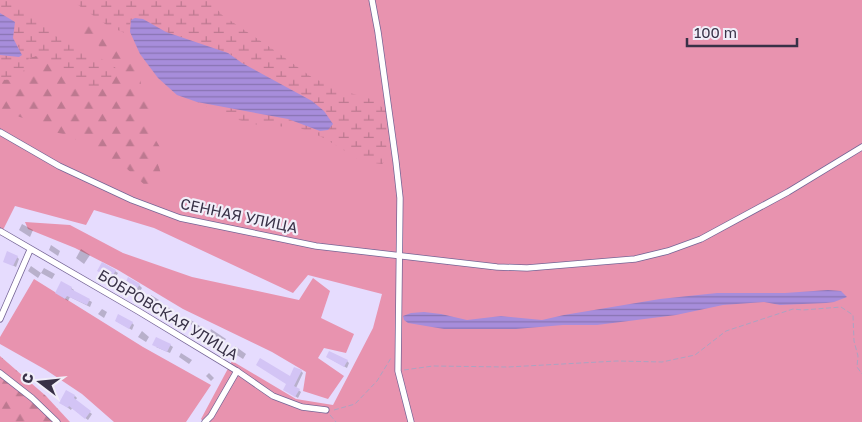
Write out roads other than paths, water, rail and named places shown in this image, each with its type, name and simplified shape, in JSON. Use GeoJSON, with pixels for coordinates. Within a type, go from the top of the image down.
{"type":"FeatureCollection","features":[{"type":"Feature","properties":{"kind":"street"},"geometry":{"type":"LineString","coordinates":[[372,0],[400,198],[398,371],[412,422]]}},
{"type":"Feature","properties":{"kind":"street","name":"СЕННАЯ УЛИЦА"},"geometry":{"type":"LineString","coordinates":[[0,132],[59,166],[132,200],[180,218],[316,246],[497,267],[527,268],[636,259],[701,240],[788,192],[862,147]]}},
{"type":"Feature","properties":{"kind":"street","name":"БОБРОВСКАЯ УЛИЦА"},"geometry":{"type":"LineString","coordinates":[[0,231],[138,311],[237,371],[273,396],[302,407],[326,410]]}},
{"type":"Feature","properties":{"kind":"street"},"geometry":{"type":"LineString","coordinates":[[0,319],[30,250]]}},
{"type":"Feature","properties":{"kind":"street"},"geometry":{"type":"LineString","coordinates":[[205,422],[211,416],[237,371]]}},
{"type":"Feature","properties":{"kind":"street"},"geometry":{"type":"LineString","coordinates":[[0,374],[32,398],[57,422]]}}]}
